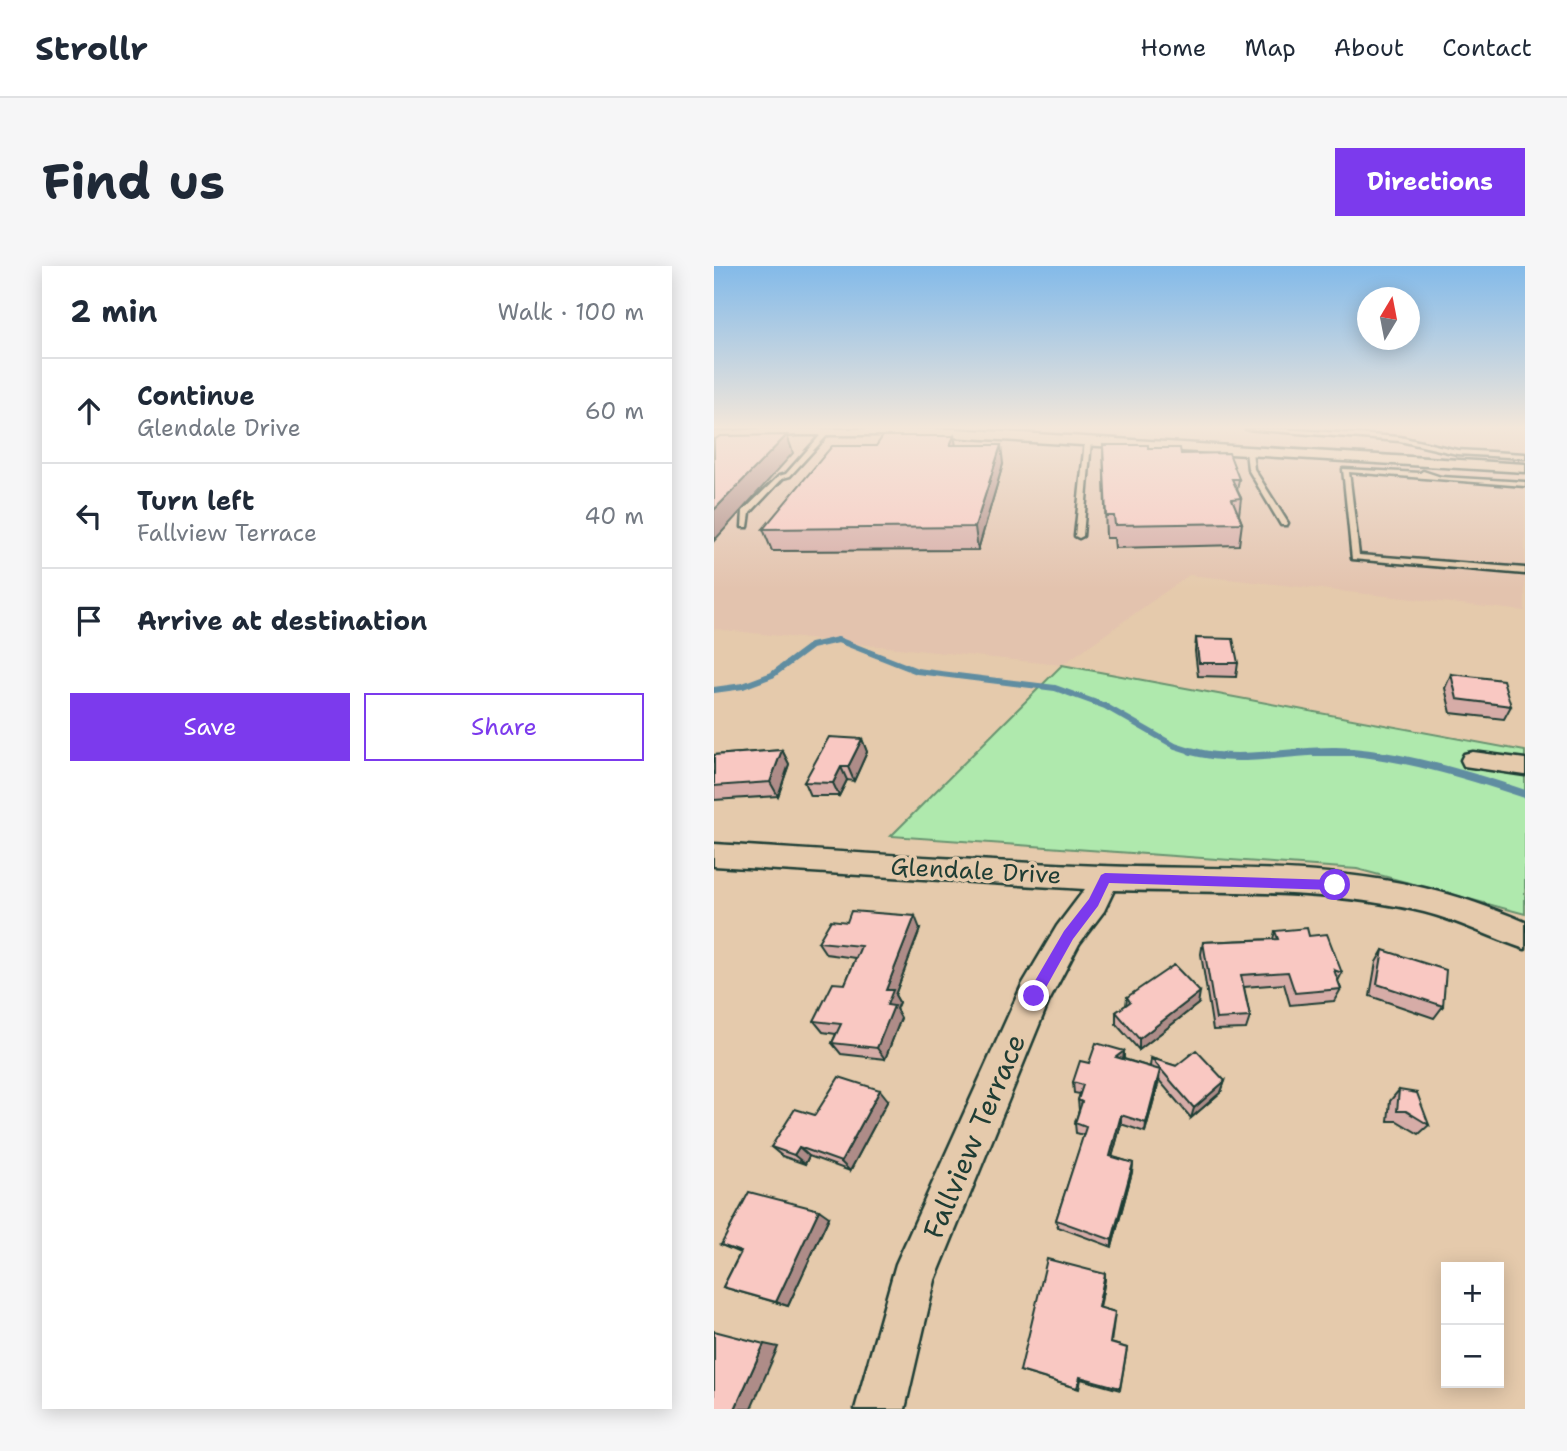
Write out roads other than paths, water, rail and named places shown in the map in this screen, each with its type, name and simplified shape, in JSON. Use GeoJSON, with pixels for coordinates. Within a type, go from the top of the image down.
{"type":"FeatureCollection","features":[{"type":"Feature","properties":{"kind":"street"},"geometry":{"type":"LineString","coordinates":[[1473,760],[1525,767]]}},
{"type":"Feature","properties":{"kind":"street","name":"Glendale Drive"},"geometry":{"type":"LineString","coordinates":[[714,855],[1105,878],[1335,885],[1404,896],[1463,912],[1525,936]]}},
{"type":"Feature","properties":{"kind":"street","name":"Fallview Terrace"},"geometry":{"type":"LineString","coordinates":[[880,1409],[917,1268],[1034,996],[1068,935],[1093,902],[1105,878]]}},
{"type":"Feature","properties":{"kind":"lane"},"geometry":{"type":"LineString","coordinates":[[745,525],[747,513],[776,482]]}},
{"type":"Feature","properties":{"kind":"lane"},"geometry":{"type":"LineString","coordinates":[[1079,536],[1084,482]]}},
{"type":"Feature","properties":{"kind":"lane"},"geometry":{"type":"LineString","coordinates":[[1259,482],[1284,523]]}},
{"type":"Feature","properties":{"kind":"lane"},"geometry":{"type":"LineString","coordinates":[[1346,482],[1355,557],[1525,571]]}},
{"type":"Feature","properties":{"kind":"lane"},"geometry":{"type":"LineString","coordinates":[[1505,482],[1525,484]]}},
{"type":"Feature","properties":{"kind":"waterway"},"geometry":{"type":"LineString","coordinates":[[714,690],[743,686],[772,675],[811,646],[838,640],[917,671],[1055,688],[1105,706],[1175,746],[1197,753]]}},
{"type":"Feature","properties":{"kind":"waterway"},"geometry":{"type":"LineString","coordinates":[[1191,751],[1227,757],[1318,751],[1383,756],[1432,766],[1525,794]]}},
{"type":"Feature","properties":{"kind":"waterway"},"geometry":{"type":"LineString","coordinates":[[1314,753],[1352,753]]}}]}
